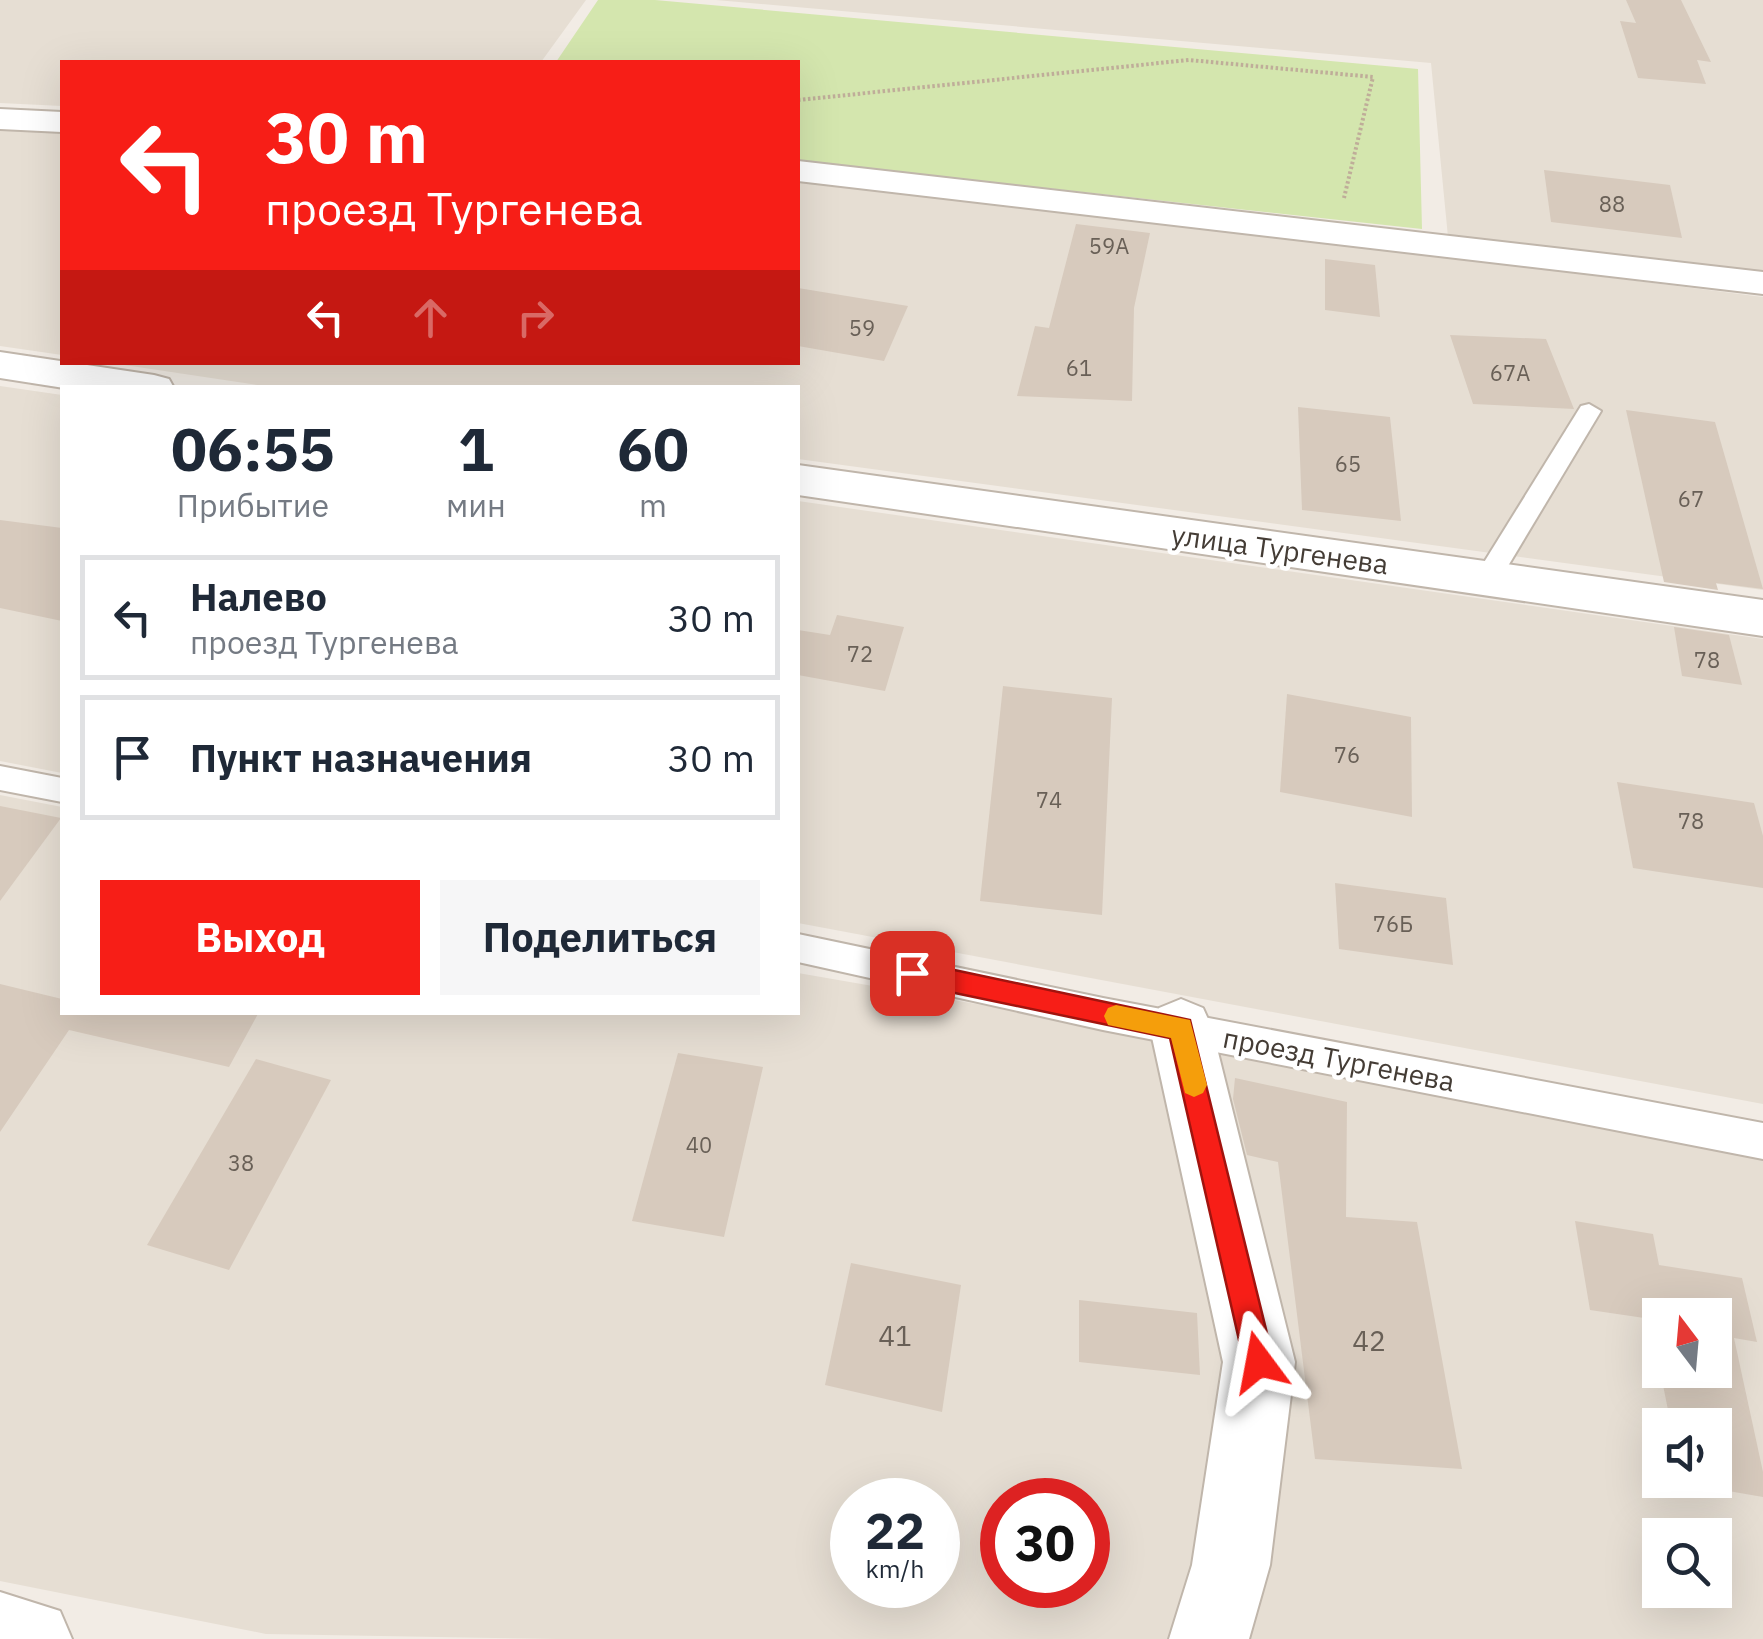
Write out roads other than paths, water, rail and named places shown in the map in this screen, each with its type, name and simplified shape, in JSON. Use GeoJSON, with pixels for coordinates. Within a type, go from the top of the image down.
{"type":"FeatureCollection","features":[{"type":"Feature","properties":{"kind":"street"},"geometry":{"type":"LineString","coordinates":[[0,119],[60,122]]}},
{"type":"Feature","properties":{"kind":"street"},"geometry":{"type":"LineString","coordinates":[[800,171],[1763,283]]}},
{"type":"Feature","properties":{"kind":"street"},"geometry":{"type":"LineString","coordinates":[[0,366],[133,385]]}},
{"type":"Feature","properties":{"kind":"street","name":"улица Тургенева"},"geometry":{"type":"LineString","coordinates":[[800,480],[1763,618]]}},
{"type":"Feature","properties":{"kind":"street"},"geometry":{"type":"LineString","coordinates":[[1181,1028],[1259,1362],[1231,1564],[1209,1639]]}},
{"type":"Feature","properties":{"kind":"street"},"geometry":{"type":"LineString","coordinates":[[0,1632],[32,1639]]}},
{"type":"Feature","properties":{"kind":"lane"},"geometry":{"type":"LineString","coordinates":[[1487,579],[1590,410]]}},
{"type":"Feature","properties":{"kind":"lane"},"geometry":{"type":"LineString","coordinates":[[0,778],[60,790]]}},
{"type":"Feature","properties":{"kind":"lane","name":"проезд Тургенева"},"geometry":{"type":"LineString","coordinates":[[800,948],[1181,1028],[1763,1141]]}}]}
